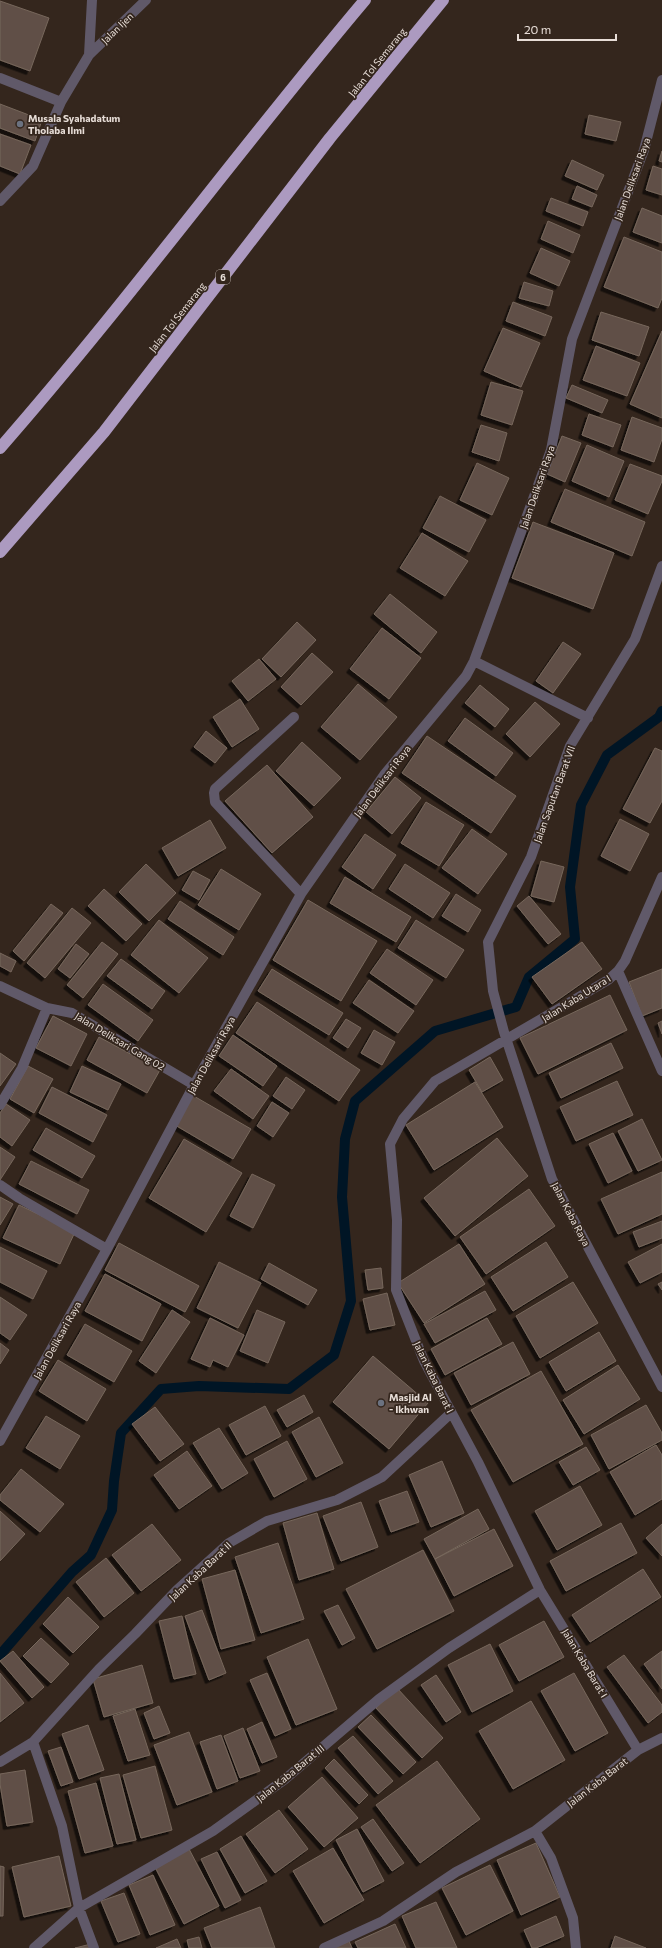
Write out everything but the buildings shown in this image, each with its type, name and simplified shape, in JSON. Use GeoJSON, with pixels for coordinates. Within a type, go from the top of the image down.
{"type":"FeatureCollection","features":[{"type":"Feature","properties":{"kind":"highway"},"geometry":{"type":"LineString","coordinates":[[0,448],[66,372],[288,92],[365,0]]}},
{"type":"Feature","properties":{"kind":"highway","name":"Jalan Tol Semarang"},"geometry":{"type":"LineString","coordinates":[[0,552],[104,432],[330,138],[443,0]]}},
{"type":"Feature","properties":{"kind":"street"},"geometry":{"type":"LineString","coordinates":[[0,201],[33,166],[61,102],[89,55],[92,0]]}},
{"type":"Feature","properties":{"kind":"street","name":"Jalan Ijen"},"geometry":{"type":"LineString","coordinates":[[89,55],[146,0]]}},
{"type":"Feature","properties":{"kind":"street"},"geometry":{"type":"LineString","coordinates":[[0,78],[61,102]]}},
{"type":"Feature","properties":{"kind":"street","name":"Jalan Deliksari Raya"},"geometry":{"type":"LineString","coordinates":[[0,1441],[3,1428],[107,1249],[194,1085],[301,894],[384,776],[466,676],[474,661],[551,450],[572,339],[644,150],[662,80]]}},
{"type":"Feature","properties":{"kind":"street","name":"Jalan Saputan Barat VII"},"geometry":{"type":"LineString","coordinates":[[505,1036],[493,991],[488,942],[531,857],[570,746],[635,639],[662,566]]}},
{"type":"Feature","properties":{"kind":"street"},"geometry":{"type":"LineString","coordinates":[[474,661],[588,718]]}},
{"type":"Feature","properties":{"kind":"street"},"geometry":{"type":"LineString","coordinates":[[294,717],[215,789],[214,794],[215,802],[301,894]]}},
{"type":"Feature","properties":{"kind":"street","name":"Jalan Kaba Utara I"},"geometry":{"type":"LineString","coordinates":[[505,1036],[608,980],[618,971],[625,961],[662,877]]}},
{"type":"Feature","properties":{"kind":"street"},"geometry":{"type":"LineString","coordinates":[[618,971],[662,1071]]}},
{"type":"Feature","properties":{"kind":"street","name":"Jalan Deliksari Gang 02"},"geometry":{"type":"LineString","coordinates":[[0,986],[47,1008],[72,1013],[194,1085]]}},
{"type":"Feature","properties":{"kind":"street"},"geometry":{"type":"LineString","coordinates":[[0,1105],[22,1068],[47,1008]]}},
{"type":"Feature","properties":{"kind":"street","name":"Jalan Kaba Raya"},"geometry":{"type":"LineString","coordinates":[[505,1036],[552,1179],[662,1387]]}},
{"type":"Feature","properties":{"kind":"street","name":"Jalan Kaba Barat I"},"geometry":{"type":"LineString","coordinates":[[505,1036],[435,1081],[403,1119],[390,1144],[397,1220],[396,1290],[424,1360],[540,1590],[638,1750]]}},
{"type":"Feature","properties":{"kind":"street"},"geometry":{"type":"LineString","coordinates":[[0,1185],[19,1198],[107,1249]]}},
{"type":"Feature","properties":{"kind":"street","name":"Jalan Kaba Barat II"},"geometry":{"type":"LineString","coordinates":[[0,1762],[33,1742],[99,1669],[178,1590],[228,1543],[267,1521],[337,1500],[382,1477],[451,1413]]}},
{"type":"Feature","properties":{"kind":"street","name":"Jalan Kaba Barat III"},"geometry":{"type":"LineString","coordinates":[[34,1948],[79,1908],[213,1831],[284,1780],[379,1699],[449,1648],[540,1590]]}},
{"type":"Feature","properties":{"kind":"street","name":"Jalan Kaba Barat"},"geometry":{"type":"LineString","coordinates":[[324,1948],[383,1921],[456,1872],[535,1831],[638,1750],[662,1738]]}},
{"type":"Feature","properties":{"kind":"street"},"geometry":{"type":"LineString","coordinates":[[33,1742],[62,1826],[79,1908],[94,1948]]}},
{"type":"Feature","properties":{"kind":"street"},"geometry":{"type":"LineString","coordinates":[[535,1831],[551,1858],[573,1918],[576,1948]]}},
{"type":"Feature","properties":{"kind":"waterway"},"geometry":{"type":"LineString","coordinates":[[0,1655],[72,1572],[91,1555],[112,1510],[114,1481],[121,1433],[161,1389],[199,1386],[289,1389],[334,1355],[351,1301],[342,1197],[345,1139],[355,1101],[435,1031],[516,1007],[529,977],[575,939],[570,887],[581,805],[607,755],[659,717],[662,711]]}},
{"type":"Feature","properties":{"kind":"place","name":"Musala Syahadatum Tholaba Ilmi"},"geometry":{"type":"Point","coordinates":[20,124]}},
{"type":"Feature","properties":{"kind":"place","name":"Masjid Al - Ikhwan"},"geometry":{"type":"Point","coordinates":[381,1403]}}]}
